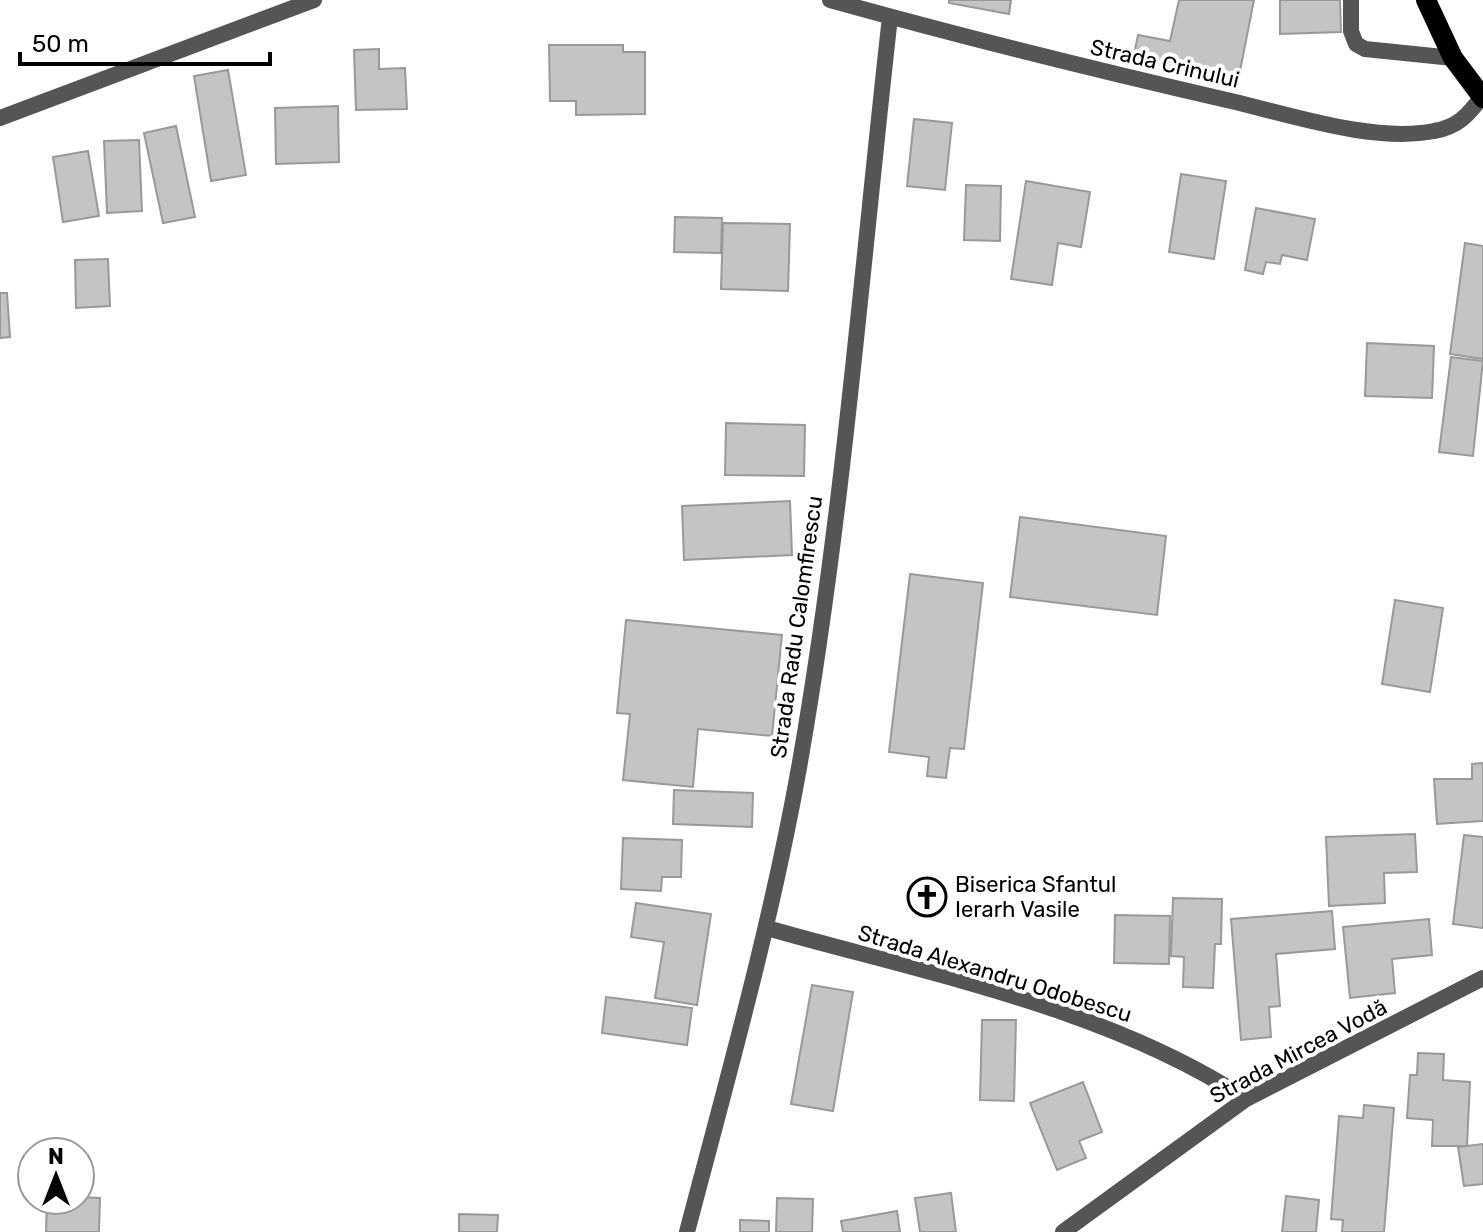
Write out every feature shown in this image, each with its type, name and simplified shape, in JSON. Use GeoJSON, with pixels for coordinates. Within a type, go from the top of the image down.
{"type":"FeatureCollection","features":[{"type":"Feature","properties":{"kind":"main road"},"geometry":{"type":"LineString","coordinates":[[1426,0],[1453,58],[1482,98]]}},
{"type":"Feature","properties":{"kind":"street"},"geometry":{"type":"LineString","coordinates":[[0,118],[314,0]]}},
{"type":"Feature","properties":{"kind":"street","name":"Strada Crinului"},"geometry":{"type":"LineString","coordinates":[[830,0],[1076,66],[1338,126],[1397,133],[1434,131],[1462,122],[1482,98]]}},
{"type":"Feature","properties":{"kind":"street"},"geometry":{"type":"LineString","coordinates":[[1351,0],[1351,31],[1356,44],[1365,49],[1453,58]]}},
{"type":"Feature","properties":{"kind":"street","name":"Strada Radu Calomfirescu"},"geometry":{"type":"LineString","coordinates":[[687,1232],[767,928],[800,761],[830,551],[890,17]]}},
{"type":"Feature","properties":{"kind":"street","name":"Strada Alexandru Odobescu"},"geometry":{"type":"LineString","coordinates":[[767,928],[1077,1017],[1205,1072],[1246,1099]]}},
{"type":"Feature","properties":{"kind":"street","name":"Strada Mircea Vodă"},"geometry":{"type":"LineString","coordinates":[[1063,1232],[1246,1099],[1483,978]]}},
{"type":"Feature","properties":{"kind":"building"},"geometry":{"type":"Polygon","coordinates":[[[949,0],[1011,0],[1009,14],[949,3],[949,0]]]}},
{"type":"Feature","properties":{"kind":"building"},"geometry":{"type":"Polygon","coordinates":[[[1179,0],[1254,0],[1238,81],[1133,59],[1138,35],[1170,41],[1179,0]]]}},
{"type":"Feature","properties":{"kind":"building"},"geometry":{"type":"Polygon","coordinates":[[[1280,0],[1340,0],[1341,32],[1280,34],[1280,0]]]}},
{"type":"Feature","properties":{"kind":"building"},"geometry":{"type":"Polygon","coordinates":[[[549,45],[623,45],[623,52],[645,52],[645,114],[576,115],[576,101],[550,101],[549,45]]]}},
{"type":"Feature","properties":{"kind":"building"},"geometry":{"type":"Polygon","coordinates":[[[379,49],[379,69],[405,68],[407,109],[356,110],[354,50],[379,49]]]}},
{"type":"Feature","properties":{"kind":"building"},"geometry":{"type":"Polygon","coordinates":[[[228,70],[246,175],[211,181],[194,76],[228,70]]]}},
{"type":"Feature","properties":{"kind":"building"},"geometry":{"type":"Polygon","coordinates":[[[338,106],[339,162],[276,164],[275,108],[338,106]]]}},
{"type":"Feature","properties":{"kind":"building"},"geometry":{"type":"Polygon","coordinates":[[[914,119],[952,123],[945,190],[907,186],[914,119]]]}},
{"type":"Feature","properties":{"kind":"building"},"geometry":{"type":"Polygon","coordinates":[[[176,126],[195,217],[163,223],[144,133],[176,126]]]}},
{"type":"Feature","properties":{"kind":"building"},"geometry":{"type":"Polygon","coordinates":[[[139,140],[142,211],[107,213],[104,141],[139,140]]]}},
{"type":"Feature","properties":{"kind":"building"},"geometry":{"type":"Polygon","coordinates":[[[88,151],[99,216],[63,222],[53,157],[88,151]]]}},
{"type":"Feature","properties":{"kind":"building"},"geometry":{"type":"Polygon","coordinates":[[[1181,174],[1226,181],[1214,259],[1169,252],[1181,174]]]}},
{"type":"Feature","properties":{"kind":"building"},"geometry":{"type":"Polygon","coordinates":[[[1026,181],[1090,192],[1081,247],[1058,243],[1052,285],[1011,279],[1026,181]]]}},
{"type":"Feature","properties":{"kind":"building"},"geometry":{"type":"Polygon","coordinates":[[[966,185],[1001,186],[1000,241],[964,240],[966,185]]]}},
{"type":"Feature","properties":{"kind":"building"},"geometry":{"type":"Polygon","coordinates":[[[1256,208],[1315,219],[1307,260],[1282,255],[1280,264],[1266,262],[1263,274],[1245,270],[1256,208]]]}},
{"type":"Feature","properties":{"kind":"building"},"geometry":{"type":"Polygon","coordinates":[[[675,217],[722,218],[721,253],[674,252],[675,217]]]}},
{"type":"Feature","properties":{"kind":"building"},"geometry":{"type":"Polygon","coordinates":[[[723,223],[790,224],[788,291],[721,289],[723,223]]]}},
{"type":"Feature","properties":{"kind":"building"},"geometry":{"type":"Polygon","coordinates":[[[1465,243],[1483,246],[1483,359],[1450,354],[1465,243]]]}},
{"type":"Feature","properties":{"kind":"building"},"geometry":{"type":"Polygon","coordinates":[[[108,259],[110,306],[76,308],[75,260],[108,259]]]}},
{"type":"Feature","properties":{"kind":"building"},"geometry":{"type":"Polygon","coordinates":[[[0,293],[7,293],[10,337],[0,338],[0,293]]]}},
{"type":"Feature","properties":{"kind":"building"},"geometry":{"type":"Polygon","coordinates":[[[1367,343],[1434,346],[1432,398],[1365,396],[1367,343]]]}},
{"type":"Feature","properties":{"kind":"building"},"geometry":{"type":"Polygon","coordinates":[[[1451,357],[1483,361],[1473,456],[1439,452],[1451,357]]]}},
{"type":"Feature","properties":{"kind":"building"},"geometry":{"type":"Polygon","coordinates":[[[726,423],[805,425],[804,476],[725,475],[726,423]]]}},
{"type":"Feature","properties":{"kind":"building"},"geometry":{"type":"Polygon","coordinates":[[[790,501],[792,555],[684,560],[682,506],[790,501]]]}},
{"type":"Feature","properties":{"kind":"building"},"geometry":{"type":"Polygon","coordinates":[[[1020,517],[1166,536],[1157,615],[1010,597],[1020,517]]]}},
{"type":"Feature","properties":{"kind":"building"},"geometry":{"type":"Polygon","coordinates":[[[910,574],[983,583],[964,749],[950,748],[946,778],[927,776],[929,757],[889,752],[910,574]]]}},
{"type":"Feature","properties":{"kind":"building"},"geometry":{"type":"Polygon","coordinates":[[[1395,600],[1443,608],[1430,692],[1382,684],[1395,600]]]}},
{"type":"Feature","properties":{"kind":"building"},"geometry":{"type":"Polygon","coordinates":[[[626,620],[782,635],[772,736],[698,729],[693,787],[623,780],[630,714],[617,713],[626,620]]]}},
{"type":"Feature","properties":{"kind":"building"},"geometry":{"type":"Polygon","coordinates":[[[1483,763],[1483,821],[1437,824],[1434,779],[1472,779],[1472,764],[1483,763]]]}},
{"type":"Feature","properties":{"kind":"building"},"geometry":{"type":"Polygon","coordinates":[[[674,790],[753,793],[752,827],[673,824],[674,790]]]}},
{"type":"Feature","properties":{"kind":"building"},"geometry":{"type":"Polygon","coordinates":[[[1415,834],[1417,872],[1384,873],[1385,903],[1329,906],[1326,837],[1415,834]]]}},
{"type":"Feature","properties":{"kind":"building"},"geometry":{"type":"Polygon","coordinates":[[[1464,835],[1483,837],[1483,928],[1453,924],[1464,835]]]}},
{"type":"Feature","properties":{"kind":"building"},"geometry":{"type":"Polygon","coordinates":[[[623,838],[682,840],[681,877],[662,877],[661,891],[621,889],[623,838]]]}},
{"type":"Feature","properties":{"kind":"building"},"geometry":{"type":"Polygon","coordinates":[[[1173,898],[1222,899],[1221,944],[1215,944],[1213,988],[1183,987],[1184,957],[1171,956],[1173,898]]]}},
{"type":"Feature","properties":{"kind":"building"},"geometry":{"type":"Polygon","coordinates":[[[636,903],[711,914],[697,1005],[655,998],[664,942],[631,937],[636,903]]]}},
{"type":"Feature","properties":{"kind":"building"},"geometry":{"type":"Polygon","coordinates":[[[1332,911],[1335,949],[1276,954],[1280,1006],[1269,1007],[1271,1037],[1241,1040],[1231,919],[1332,911]]]}},
{"type":"Feature","properties":{"kind":"building"},"geometry":{"type":"Polygon","coordinates":[[[1115,915],[1170,916],[1169,964],[1114,963],[1115,915]]]}},
{"type":"Feature","properties":{"kind":"building"},"geometry":{"type":"Polygon","coordinates":[[[1429,919],[1432,955],[1392,959],[1395,993],[1350,998],[1343,927],[1429,919]]]}},
{"type":"Feature","properties":{"kind":"building"},"geometry":{"type":"Polygon","coordinates":[[[812,985],[853,992],[833,1111],[791,1104],[812,985]]]}},
{"type":"Feature","properties":{"kind":"building"},"geometry":{"type":"Polygon","coordinates":[[[606,997],[692,1008],[687,1045],[602,1033],[606,997]]]}},
{"type":"Feature","properties":{"kind":"building"},"geometry":{"type":"Polygon","coordinates":[[[982,1020],[1016,1020],[1014,1101],[980,1100],[982,1020]]]}},
{"type":"Feature","properties":{"kind":"building"},"geometry":{"type":"Polygon","coordinates":[[[1418,1053],[1444,1054],[1443,1080],[1470,1082],[1467,1146],[1432,1146],[1433,1120],[1407,1118],[1410,1075],[1417,1075],[1418,1053]]]}},
{"type":"Feature","properties":{"kind":"building"},"geometry":{"type":"Polygon","coordinates":[[[1083,1082],[1102,1132],[1079,1141],[1086,1158],[1057,1170],[1030,1103],[1083,1082]]]}},
{"type":"Feature","properties":{"kind":"building"},"geometry":{"type":"Polygon","coordinates":[[[1364,1105],[1394,1108],[1384,1232],[1342,1232],[1343,1220],[1331,1219],[1339,1116],[1363,1118],[1364,1105]]]}},
{"type":"Feature","properties":{"kind":"building"},"geometry":{"type":"Polygon","coordinates":[[[1483,1144],[1483,1184],[1464,1186],[1458,1147],[1483,1144]]]}},
{"type":"Feature","properties":{"kind":"building"},"geometry":{"type":"Polygon","coordinates":[[[951,1193],[956,1232],[920,1232],[915,1198],[951,1193]]]}},
{"type":"Feature","properties":{"kind":"building"},"geometry":{"type":"Polygon","coordinates":[[[1286,1196],[1319,1200],[1316,1232],[1282,1232],[1286,1196]]]}},
{"type":"Feature","properties":{"kind":"building"},"geometry":{"type":"Polygon","coordinates":[[[96,1198],[100,1198],[99,1232],[46,1232],[46,1216],[96,1216],[96,1198]]]}},
{"type":"Feature","properties":{"kind":"building"},"geometry":{"type":"Polygon","coordinates":[[[777,1198],[813,1199],[812,1232],[776,1232],[777,1198]]]}},
{"type":"Feature","properties":{"kind":"building"},"geometry":{"type":"Polygon","coordinates":[[[897,1211],[900,1232],[843,1232],[841,1221],[897,1211]]]}},
{"type":"Feature","properties":{"kind":"building"},"geometry":{"type":"Polygon","coordinates":[[[459,1214],[498,1215],[497,1232],[459,1232],[459,1214]]]}},
{"type":"Feature","properties":{"kind":"building"},"geometry":{"type":"Polygon","coordinates":[[[740,1220],[769,1221],[769,1232],[740,1232],[740,1220]]]}},
{"type":"Feature","properties":{"kind":"place","name":"Biserica Sfantul Ierarh Vasile"},"geometry":{"type":"Point","coordinates":[927,897]}}]}
